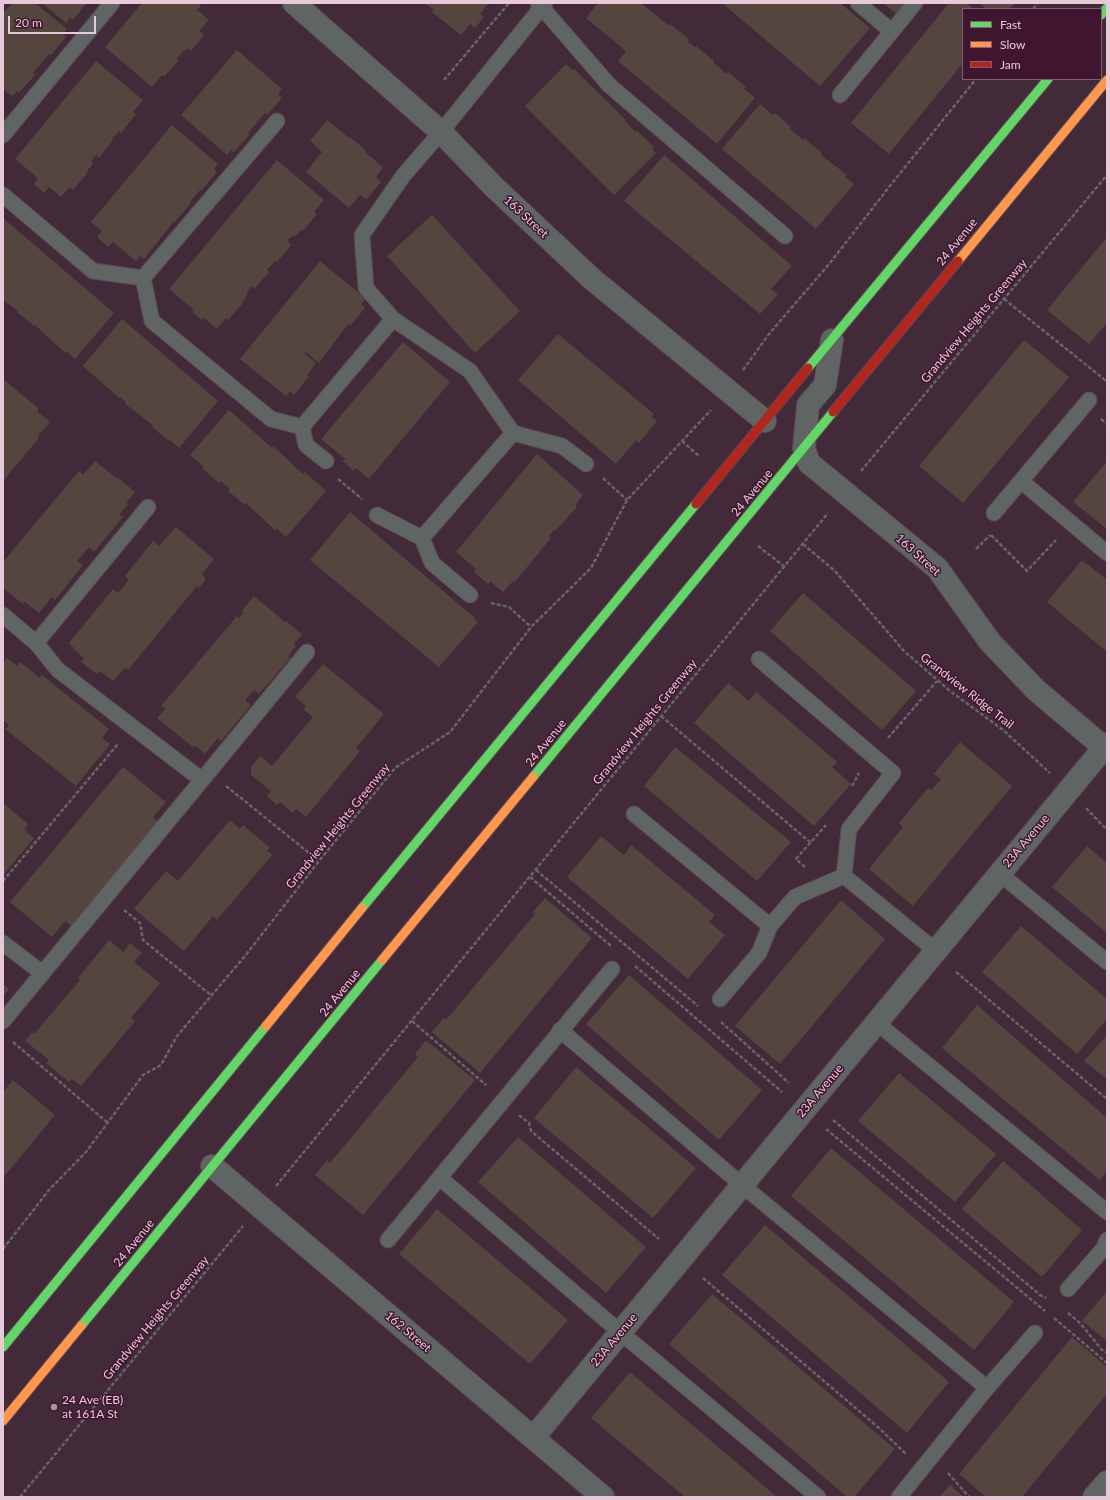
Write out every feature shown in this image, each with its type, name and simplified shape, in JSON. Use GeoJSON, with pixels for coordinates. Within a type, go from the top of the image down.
{"type":"FeatureCollection","features":[{"type":"Feature","properties":{"kind":"main road"},"geometry":{"type":"LineString","coordinates":[[3,1347],[388,876],[1047,80]]}},
{"type":"Feature","properties":{"kind":"main road","name":"24 Avenue"},"geometry":{"type":"LineString","coordinates":[[3,1421],[1107,80]]}},
{"type":"Feature","properties":{"kind":"street","name":"163 Street"},"geometry":{"type":"LineString","coordinates":[[294,3],[441,132],[494,187],[592,279],[765,421]]}},
{"type":"Feature","properties":{"kind":"street"},"geometry":{"type":"LineString","coordinates":[[804,448],[808,405],[825,385],[832,340]]}},
{"type":"Feature","properties":{"kind":"street","name":"163 Street"},"geometry":{"type":"LineString","coordinates":[[804,448],[809,463],[937,568],[990,642],[1036,690],[1106,747]]}},
{"type":"Feature","properties":{"kind":"street","name":"23A Avenue"},"geometry":{"type":"LineString","coordinates":[[533,1438],[1106,747]]}},
{"type":"Feature","properties":{"kind":"street","name":"162 Street"},"geometry":{"type":"LineString","coordinates":[[212,1166],[603,1497]]}},
{"type":"Feature","properties":{"kind":"street"},"geometry":{"type":"LineString","coordinates":[[1094,1497],[1107,1482]]}},
{"type":"Feature","properties":{"kind":"lane"},"geometry":{"type":"LineString","coordinates":[[3,135],[112,3]]}},
{"type":"Feature","properties":{"kind":"lane"},"geometry":{"type":"LineString","coordinates":[[858,3],[891,31]]}},
{"type":"Feature","properties":{"kind":"lane"},"geometry":{"type":"LineString","coordinates":[[840,95],[915,3]]}},
{"type":"Feature","properties":{"kind":"lane"},"geometry":{"type":"LineString","coordinates":[[586,464],[562,446],[513,433],[470,371],[393,319],[366,288],[362,235],[403,176],[441,132],[542,4],[609,85],[785,236]]}},
{"type":"Feature","properties":{"kind":"lane"},"geometry":{"type":"LineString","coordinates":[[143,278],[277,121]]}},
{"type":"Feature","properties":{"kind":"lane"},"geometry":{"type":"LineString","coordinates":[[3,195],[93,271],[143,278]]}},
{"type":"Feature","properties":{"kind":"lane"},"geometry":{"type":"LineString","coordinates":[[143,278],[152,321],[271,419],[302,427]]}},
{"type":"Feature","properties":{"kind":"lane"},"geometry":{"type":"LineString","coordinates":[[302,427],[393,319]]}},
{"type":"Feature","properties":{"kind":"lane"},"geometry":{"type":"LineString","coordinates":[[994,513],[1089,400]]}},
{"type":"Feature","properties":{"kind":"lane"},"geometry":{"type":"LineString","coordinates":[[302,427],[306,445],[326,461]]}},
{"type":"Feature","properties":{"kind":"lane"},"geometry":{"type":"LineString","coordinates":[[422,538],[513,433]]}},
{"type":"Feature","properties":{"kind":"lane"},"geometry":{"type":"LineString","coordinates":[[1021,481],[1107,554]]}},
{"type":"Feature","properties":{"kind":"lane"},"geometry":{"type":"LineString","coordinates":[[36,643],[148,507]]}},
{"type":"Feature","properties":{"kind":"lane"},"geometry":{"type":"LineString","coordinates":[[377,515],[422,538],[432,563],[470,595]]}},
{"type":"Feature","properties":{"kind":"lane"},"geometry":{"type":"LineString","coordinates":[[3,615],[36,643],[58,670],[132,727],[206,776]]}},
{"type":"Feature","properties":{"kind":"lane"},"geometry":{"type":"LineString","coordinates":[[3,1021],[307,652]]}},
{"type":"Feature","properties":{"kind":"lane"},"geometry":{"type":"LineString","coordinates":[[759,659],[893,773],[849,829],[844,876]]}},
{"type":"Feature","properties":{"kind":"lane"},"geometry":{"type":"LineString","coordinates":[[634,814],[770,926]]}},
{"type":"Feature","properties":{"kind":"lane"},"geometry":{"type":"LineString","coordinates":[[1000,873],[1107,962]]}},
{"type":"Feature","properties":{"kind":"lane"},"geometry":{"type":"LineString","coordinates":[[720,999],[759,953],[770,926],[795,897],[844,876]]}},
{"type":"Feature","properties":{"kind":"lane"},"geometry":{"type":"LineString","coordinates":[[844,876],[936,951]]}},
{"type":"Feature","properties":{"kind":"lane"},"geometry":{"type":"LineString","coordinates":[[3,943],[42,973]]}},
{"type":"Feature","properties":{"kind":"lane"},"geometry":{"type":"LineString","coordinates":[[388,1240],[560,1030],[612,970]]}},
{"type":"Feature","properties":{"kind":"lane"},"geometry":{"type":"LineString","coordinates":[[877,1023],[1107,1212]]}},
{"type":"Feature","properties":{"kind":"lane"},"geometry":{"type":"LineString","coordinates":[[560,1030],[742,1185],[986,1388]]}},
{"type":"Feature","properties":{"kind":"lane"},"geometry":{"type":"LineString","coordinates":[[440,1178],[620,1332],[818,1497]]}},
{"type":"Feature","properties":{"kind":"lane"},"geometry":{"type":"LineString","coordinates":[[1068,1289],[1104,1248],[1107,1240]]}},
{"type":"Feature","properties":{"kind":"lane"},"geometry":{"type":"LineString","coordinates":[[899,1497],[986,1388],[1034,1333]]}},
{"type":"Feature","properties":{"kind":"path"},"geometry":{"type":"LineString","coordinates":[[444,80],[509,3]]}},
{"type":"Feature","properties":{"kind":"path"},"geometry":{"type":"LineString","coordinates":[[745,368],[768,334],[830,263],[975,80]]}},
{"type":"Feature","properties":{"kind":"path","name":"Grandview Heights Greenway"},"geometry":{"type":"LineString","coordinates":[[860,473],[1107,175]]}},
{"type":"Feature","properties":{"kind":"path"},"geometry":{"type":"LineString","coordinates":[[1004,299],[1105,380],[1107,378]]}},
{"type":"Feature","properties":{"kind":"path","name":"Grandview Heights Greenway"},"geometry":{"type":"LineString","coordinates":[[3,1249],[49,1190],[86,1152],[143,1075],[161,1065],[177,1036],[245,956],[395,768],[450,732],[531,627],[590,568],[627,500],[713,408]]}},
{"type":"Feature","properties":{"kind":"path"},"geometry":{"type":"LineString","coordinates":[[682,441],[699,456]]}},
{"type":"Feature","properties":{"kind":"path"},"geometry":{"type":"LineString","coordinates":[[326,461],[328,470],[370,505],[377,515]]}},
{"type":"Feature","properties":{"kind":"path"},"geometry":{"type":"LineString","coordinates":[[586,464],[627,500]]}},
{"type":"Feature","properties":{"kind":"path","name":"Grandview Heights Greenway"},"geometry":{"type":"LineString","coordinates":[[273,1189],[832,508]]}},
{"type":"Feature","properties":{"kind":"path"},"geometry":{"type":"LineString","coordinates":[[990,535],[1028,571],[1072,524]]}},
{"type":"Feature","properties":{"kind":"path"},"geometry":{"type":"LineString","coordinates":[[756,544],[785,566]]}},
{"type":"Feature","properties":{"kind":"path","name":"Grandview Ridge Trail"},"geometry":{"type":"LineString","coordinates":[[803,544],[836,571],[904,651],[937,681],[1003,730],[1052,776]]}},
{"type":"Feature","properties":{"kind":"path"},"geometry":{"type":"LineString","coordinates":[[470,595],[509,608],[531,627]]}},
{"type":"Feature","properties":{"kind":"path"},"geometry":{"type":"LineString","coordinates":[[888,738],[937,681]]}},
{"type":"Feature","properties":{"kind":"path"},"geometry":{"type":"LineString","coordinates":[[661,716],[811,843]]}},
{"type":"Feature","properties":{"kind":"path"},"geometry":{"type":"LineString","coordinates":[[3,881],[132,727]]}},
{"type":"Feature","properties":{"kind":"path"},"geometry":{"type":"LineString","coordinates":[[206,776],[320,861]]}},
{"type":"Feature","properties":{"kind":"path"},"geometry":{"type":"LineString","coordinates":[[1084,806],[1107,830]]}},
{"type":"Feature","properties":{"kind":"path"},"geometry":{"type":"LineString","coordinates":[[536,870],[701,1008]]}},
{"type":"Feature","properties":{"kind":"path"},"geometry":{"type":"LineString","coordinates":[[530,877],[612,946]]}},
{"type":"Feature","properties":{"kind":"path"},"geometry":{"type":"LineString","coordinates":[[106,896],[140,923],[143,940],[212,996]]}},
{"type":"Feature","properties":{"kind":"path"},"geometry":{"type":"LineString","coordinates":[[629,962],[782,1092]]}},
{"type":"Feature","properties":{"kind":"path"},"geometry":{"type":"LineString","coordinates":[[956,972],[1107,1099]]}},
{"type":"Feature","properties":{"kind":"path"},"geometry":{"type":"LineString","coordinates":[[412,1021],[529,1124],[531,1130],[659,1239]]}},
{"type":"Feature","properties":{"kind":"path"},"geometry":{"type":"LineString","coordinates":[[720,1021],[790,1083]]}},
{"type":"Feature","properties":{"kind":"path"},"geometry":{"type":"LineString","coordinates":[[9,1039],[108,1123]]}},
{"type":"Feature","properties":{"kind":"path"},"geometry":{"type":"LineString","coordinates":[[833,1120],[1040,1295],[1051,1300]]}},
{"type":"Feature","properties":{"kind":"path"},"geometry":{"type":"LineString","coordinates":[[826,1129],[1107,1363]]}},
{"type":"Feature","properties":{"kind":"path","name":"Grandview Heights Greenway"},"geometry":{"type":"LineString","coordinates":[[20,1497],[244,1224]]}},
{"type":"Feature","properties":{"kind":"path"},"geometry":{"type":"LineString","coordinates":[[703,1278],[879,1428],[913,1460],[930,1460],[946,1471],[969,1497]]}},
{"type":"Feature","properties":{"kind":"path"},"geometry":{"type":"LineString","coordinates":[[1068,1312],[1080,1323],[1102,1350],[1107,1353]]}},
{"type":"Feature","properties":{"kind":"building"},"geometry":{"type":"Polygon","coordinates":[[[12,3],[35,3],[67,29],[63,34],[66,37],[33,73],[35,75],[19,93],[17,91],[12,96],[3,89],[3,14],[12,3]]]}},
{"type":"Feature","properties":{"kind":"building"},"geometry":{"type":"Polygon","coordinates":[[[42,3],[87,3],[73,20],[70,18],[66,23],[42,3]]]}},
{"type":"Feature","properties":{"kind":"building"},"geometry":{"type":"Polygon","coordinates":[[[142,3],[199,3],[201,5],[197,10],[209,20],[199,31],[204,35],[191,51],[188,48],[185,51],[184,50],[177,59],[179,60],[164,77],[162,75],[152,87],[105,47],[142,3]]]}},
{"type":"Feature","properties":{"kind":"building"},"geometry":{"type":"Polygon","coordinates":[[[425,3],[489,3],[480,14],[484,17],[475,28],[470,24],[461,35],[432,12],[434,10],[425,3]]]}},
{"type":"Feature","properties":{"kind":"building"},"geometry":{"type":"Polygon","coordinates":[[[598,3],[641,3],[669,26],[670,24],[689,39],[687,41],[695,47],[696,46],[714,61],[713,62],[726,74],[728,72],[746,87],[744,89],[755,98],[717,144],[618,61],[626,51],[586,18],[598,3]]]}},
{"type":"Feature","properties":{"kind":"building"},"geometry":{"type":"Polygon","coordinates":[[[722,3],[840,3],[870,28],[820,86],[722,3]]]}},
{"type":"Feature","properties":{"kind":"building"},"geometry":{"type":"Polygon","coordinates":[[[883,3],[912,3],[900,17],[883,3]]]}},
{"type":"Feature","properties":{"kind":"building"},"geometry":{"type":"Polygon","coordinates":[[[949,3],[966,3],[973,8],[962,8],[962,64],[889,154],[851,123],[949,3]]]}},
{"type":"Feature","properties":{"kind":"building"},"geometry":{"type":"Polygon","coordinates":[[[979,3],[1015,3],[1011,8],[985,8],[979,3]]]}},
{"type":"Feature","properties":{"kind":"building"},"geometry":{"type":"Polygon","coordinates":[[[237,50],[282,89],[278,94],[282,98],[267,115],[265,113],[248,133],[250,134],[234,152],[231,150],[227,155],[181,115],[237,50]]]}},
{"type":"Feature","properties":{"kind":"building"},"geometry":{"type":"Polygon","coordinates":[[[96,61],[143,100],[133,112],[136,114],[121,133],[119,131],[99,158],[96,155],[91,162],[93,164],[87,171],[88,172],[73,190],[70,187],[61,197],[49,187],[44,193],[34,184],[38,178],[15,159],[96,61]]]}},
{"type":"Feature","properties":{"kind":"building"},"geometry":{"type":"Polygon","coordinates":[[[566,64],[573,70],[574,69],[626,120],[625,121],[636,132],[637,131],[654,147],[652,149],[656,153],[614,195],[525,106],[566,64]]]}},
{"type":"Feature","properties":{"kind":"building"},"geometry":{"type":"Polygon","coordinates":[[[760,104],[773,115],[775,113],[791,127],[790,129],[822,153],[821,155],[847,175],[845,177],[854,184],[816,229],[722,149],[760,104]]]}},
{"type":"Feature","properties":{"kind":"building"},"geometry":{"type":"Polygon","coordinates":[[[327,120],[366,150],[365,152],[383,167],[376,177],[381,182],[366,200],[360,195],[349,208],[306,172],[322,152],[310,141],[327,120]]]}},
{"type":"Feature","properties":{"kind":"building"},"geometry":{"type":"Polygon","coordinates":[[[172,125],[218,164],[214,169],[217,172],[201,191],[200,190],[190,202],[191,203],[175,222],[174,221],[144,259],[140,256],[136,261],[113,242],[108,247],[97,237],[102,231],[91,222],[172,125]]]}},
{"type":"Feature","properties":{"kind":"building"},"geometry":{"type":"Polygon","coordinates":[[[664,155],[792,266],[771,289],[778,294],[760,314],[624,201],[664,155]]]}},
{"type":"Feature","properties":{"kind":"building"},"geometry":{"type":"Polygon","coordinates":[[[277,160],[324,200],[314,212],[317,214],[303,231],[302,229],[295,237],[293,235],[287,241],[291,245],[277,262],[275,261],[267,270],[269,272],[254,289],[252,286],[246,293],[248,294],[242,302],[243,303],[228,320],[226,318],[217,329],[204,318],[202,320],[192,312],[194,310],[169,289],[277,160]]]}},
{"type":"Feature","properties":{"kind":"building"},"geometry":{"type":"Polygon","coordinates":[[[432,215],[520,311],[475,353],[387,256],[432,215]]]}},
{"type":"Feature","properties":{"kind":"building"},"geometry":{"type":"Polygon","coordinates":[[[3,218],[114,313],[75,359],[66,351],[65,353],[35,325],[34,326],[17,312],[18,311],[3,300],[3,218]]]}},
{"type":"Feature","properties":{"kind":"building"},"geometry":{"type":"Polygon","coordinates":[[[1107,237],[1107,323],[1089,344],[1047,310],[1107,237]]]}},
{"type":"Feature","properties":{"kind":"building"},"geometry":{"type":"Polygon","coordinates":[[[320,261],[366,299],[361,304],[365,308],[350,326],[348,324],[319,363],[306,352],[305,354],[316,363],[307,375],[309,376],[294,395],[290,391],[286,396],[240,359],[320,261]]]}},
{"type":"Feature","properties":{"kind":"building"},"geometry":{"type":"Polygon","coordinates":[[[122,319],[218,401],[179,448],[152,427],[153,425],[125,404],[126,402],[120,397],[119,398],[83,366],[122,319]]]}},
{"type":"Feature","properties":{"kind":"building"},"geometry":{"type":"Polygon","coordinates":[[[558,334],[654,414],[652,417],[657,421],[639,443],[636,440],[616,464],[518,380],[558,334]]]}},
{"type":"Feature","properties":{"kind":"building"},"geometry":{"type":"Polygon","coordinates":[[[1024,340],[1069,377],[963,503],[919,466],[1024,340]]]}},
{"type":"Feature","properties":{"kind":"building"},"geometry":{"type":"Polygon","coordinates":[[[403,342],[450,382],[369,479],[356,468],[354,471],[343,461],[345,459],[321,439],[403,342]]]}},
{"type":"Feature","properties":{"kind":"building"},"geometry":{"type":"Polygon","coordinates":[[[3,379],[39,409],[37,411],[50,422],[38,436],[39,438],[3,481],[3,379]]]}},
{"type":"Feature","properties":{"kind":"building"},"geometry":{"type":"Polygon","coordinates":[[[229,410],[272,448],[273,446],[303,474],[305,472],[326,491],[286,537],[277,529],[276,531],[246,503],[244,504],[228,491],[230,489],[221,481],[219,483],[190,455],[229,410]]]}},
{"type":"Feature","properties":{"kind":"building"},"geometry":{"type":"Polygon","coordinates":[[[537,454],[583,495],[575,506],[577,507],[549,536],[551,538],[514,583],[513,581],[503,592],[490,581],[488,584],[474,572],[476,569],[456,552],[537,454]]]}},
{"type":"Feature","properties":{"kind":"building"},"geometry":{"type":"Polygon","coordinates":[[[95,461],[135,492],[119,515],[123,517],[94,552],[89,547],[77,561],[83,565],[55,600],[52,597],[39,613],[25,602],[23,604],[3,588],[3,562],[79,471],[83,475],[95,461]]]}},
{"type":"Feature","properties":{"kind":"building"},"geometry":{"type":"Polygon","coordinates":[[[1107,461],[1107,529],[1073,502],[1107,461]]]}},
{"type":"Feature","properties":{"kind":"building"},"geometry":{"type":"Polygon","coordinates":[[[350,512],[478,622],[439,667],[310,560],[350,512]]]}},
{"type":"Feature","properties":{"kind":"building"},"geometry":{"type":"Polygon","coordinates":[[[176,527],[214,559],[202,574],[206,579],[199,588],[197,586],[128,670],[125,668],[113,681],[100,671],[97,674],[81,662],[84,658],[73,649],[74,648],[69,643],[113,589],[118,593],[129,580],[125,576],[153,541],[159,546],[176,527]]]}},
{"type":"Feature","properties":{"kind":"building"},"geometry":{"type":"Polygon","coordinates":[[[1082,560],[1107,580],[1107,652],[1047,602],[1082,560]]]}},
{"type":"Feature","properties":{"kind":"building"},"geometry":{"type":"Polygon","coordinates":[[[803,593],[916,691],[882,730],[770,631],[803,593]]]}},
{"type":"Feature","properties":{"kind":"building"},"geometry":{"type":"Polygon","coordinates":[[[254,596],[302,634],[294,644],[296,646],[288,656],[290,658],[259,694],[254,690],[245,700],[251,705],[221,741],[218,738],[205,754],[195,745],[193,747],[157,718],[165,709],[161,706],[237,616],[239,618],[243,612],[242,611],[254,596]]]}},
{"type":"Feature","properties":{"kind":"building"},"geometry":{"type":"Polygon","coordinates":[[[7,658],[17,666],[20,662],[40,678],[42,675],[109,729],[102,738],[110,744],[76,786],[5,729],[9,725],[3,720],[3,663],[7,658]]]}},
{"type":"Feature","properties":{"kind":"building"},"geometry":{"type":"Polygon","coordinates":[[[323,664],[384,714],[356,748],[360,751],[306,817],[296,809],[293,813],[280,802],[277,805],[267,796],[271,791],[251,775],[251,767],[260,756],[272,766],[313,717],[303,709],[306,706],[295,697],[323,664]]]}},
{"type":"Feature","properties":{"kind":"building"},"geometry":{"type":"Polygon","coordinates":[[[728,683],[749,701],[756,692],[837,762],[832,767],[851,784],[814,826],[694,723],[728,683]]]}},
{"type":"Feature","properties":{"kind":"building"},"geometry":{"type":"Polygon","coordinates":[[[960,742],[1012,786],[913,906],[869,869],[903,827],[899,823],[928,788],[931,790],[941,779],[934,774],[960,742]]]}},
{"type":"Feature","properties":{"kind":"building"},"geometry":{"type":"Polygon","coordinates":[[[675,747],[791,842],[757,881],[644,786],[675,747]]]}},
{"type":"Feature","properties":{"kind":"building"},"geometry":{"type":"Polygon","coordinates":[[[123,767],[166,802],[153,817],[161,824],[74,928],[65,921],[52,937],[10,902],[123,767]]]}},
{"type":"Feature","properties":{"kind":"building"},"geometry":{"type":"Polygon","coordinates":[[[3,803],[28,824],[24,830],[34,838],[3,875],[3,803]]]}},
{"type":"Feature","properties":{"kind":"building"},"geometry":{"type":"Polygon","coordinates":[[[230,820],[240,829],[243,825],[270,848],[267,850],[272,855],[217,920],[213,916],[184,951],[134,909],[166,871],[178,881],[230,820]]]}},
{"type":"Feature","properties":{"kind":"building"},"geometry":{"type":"Polygon","coordinates":[[[601,836],[624,855],[631,845],[715,915],[709,922],[725,935],[688,979],[567,877],[601,836]]]}},
{"type":"Feature","properties":{"kind":"building"},"geometry":{"type":"Polygon","coordinates":[[[1087,846],[1107,863],[1107,933],[1052,887],[1087,846]]]}},
{"type":"Feature","properties":{"kind":"building"},"geometry":{"type":"Polygon","coordinates":[[[545,898],[592,938],[480,1073],[432,1032],[444,1018],[446,1020],[535,914],[533,912],[545,898]]]}},
{"type":"Feature","properties":{"kind":"building"},"geometry":{"type":"Polygon","coordinates":[[[841,900],[885,939],[780,1064],[735,1026],[841,900]]]}},
{"type":"Feature","properties":{"kind":"building"},"geometry":{"type":"Polygon","coordinates":[[[1021,926],[1107,999],[1107,1019],[1077,1054],[982,972],[1021,926]]]}},
{"type":"Feature","properties":{"kind":"building"},"geometry":{"type":"Polygon","coordinates":[[[109,940],[123,952],[130,943],[142,953],[134,962],[160,983],[131,1018],[135,1021],[81,1086],[72,1079],[69,1082],[46,1063],[49,1060],[25,1041],[32,1032],[34,1034],[80,980],[78,978],[109,940]]]}},
{"type":"Feature","properties":{"kind":"building"},"geometry":{"type":"Polygon","coordinates":[[[629,975],[762,1090],[719,1140],[586,1024],[629,975]]]}},
{"type":"Feature","properties":{"kind":"building"},"geometry":{"type":"Polygon","coordinates":[[[3,984],[9,989],[3,996],[3,984]]]}},
{"type":"Feature","properties":{"kind":"building"},"geometry":{"type":"Polygon","coordinates":[[[977,1005],[1107,1118],[1107,1171],[1100,1180],[942,1048],[977,1005]]]}},
{"type":"Feature","properties":{"kind":"building"},"geometry":{"type":"Polygon","coordinates":[[[1107,1035],[1107,1079],[1084,1061],[1107,1035]]]}},
{"type":"Feature","properties":{"kind":"building"},"geometry":{"type":"Polygon","coordinates":[[[426,1040],[475,1080],[363,1215],[315,1175],[327,1160],[330,1163],[418,1057],[415,1054],[426,1040]]]}},
{"type":"Feature","properties":{"kind":"building"},"geometry":{"type":"Polygon","coordinates":[[[576,1067],[696,1168],[653,1218],[534,1118],[576,1067]]]}},
{"type":"Feature","properties":{"kind":"building"},"geometry":{"type":"Polygon","coordinates":[[[899,1073],[996,1154],[955,1202],[858,1121],[899,1073]]]}},
{"type":"Feature","properties":{"kind":"building"},"geometry":{"type":"Polygon","coordinates":[[[13,1080],[55,1115],[3,1178],[3,1092],[13,1080]]]}},
{"type":"Feature","properties":{"kind":"building"},"geometry":{"type":"Polygon","coordinates":[[[518,1137],[646,1247],[606,1293],[478,1182],[518,1137]]]}},
{"type":"Feature","properties":{"kind":"building"},"geometry":{"type":"Polygon","coordinates":[[[831,1148],[1014,1302],[974,1350],[791,1196],[831,1148]]]}},
{"type":"Feature","properties":{"kind":"building"},"geometry":{"type":"Polygon","coordinates":[[[1003,1161],[1082,1230],[1042,1277],[962,1209],[1003,1161]]]}},
{"type":"Feature","properties":{"kind":"building"},"geometry":{"type":"Polygon","coordinates":[[[437,1209],[568,1320],[530,1364],[399,1254],[437,1209]]]}},
{"type":"Feature","properties":{"kind":"building"},"geometry":{"type":"Polygon","coordinates":[[[765,1225],[949,1382],[907,1433],[722,1275],[765,1225]]]}},
{"type":"Feature","properties":{"kind":"building"},"geometry":{"type":"Polygon","coordinates":[[[1107,1291],[1107,1341],[1082,1321],[1107,1291]]]}},
{"type":"Feature","properties":{"kind":"building"},"geometry":{"type":"Polygon","coordinates":[[[712,1294],[895,1449],[854,1497],[847,1497],[669,1344],[712,1294]]]}},
{"type":"Feature","properties":{"kind":"building"},"geometry":{"type":"Polygon","coordinates":[[[1072,1337],[1107,1367],[1107,1394],[1022,1497],[986,1497],[959,1474],[1072,1337]]]}},
{"type":"Feature","properties":{"kind":"building"},"geometry":{"type":"Polygon","coordinates":[[[630,1372],[777,1497],[685,1497],[591,1418],[630,1372]]]}},
{"type":"Feature","properties":{"kind":"building"},"geometry":{"type":"Polygon","coordinates":[[[950,1485],[964,1497],[939,1497],[950,1485]]]}},
{"type":"Feature","properties":{"kind":"traffic: fast"},"geometry":{"type":"LineString","coordinates":[[1102,14],[1107,8]]}},
{"type":"Feature","properties":{"kind":"traffic: fast"},"geometry":{"type":"LineString","coordinates":[[808,368],[1047,80]]}},
{"type":"Feature","properties":{"kind":"traffic: fast"},"geometry":{"type":"LineString","coordinates":[[533,777],[833,412]]}},
{"type":"Feature","properties":{"kind":"traffic: fast"},"geometry":{"type":"LineString","coordinates":[[362,908],[696,504]]}},
{"type":"Feature","properties":{"kind":"traffic: fast"},"geometry":{"type":"LineString","coordinates":[[81,1326],[382,960]]}},
{"type":"Feature","properties":{"kind":"traffic: fast"},"geometry":{"type":"LineString","coordinates":[[3,1347],[266,1026]]}},
{"type":"Feature","properties":{"kind":"traffic: slow"},"geometry":{"type":"LineString","coordinates":[[958,261],[1107,80]]}},
{"type":"Feature","properties":{"kind":"traffic: slow"},"geometry":{"type":"LineString","coordinates":[[382,960],[533,777]]}},
{"type":"Feature","properties":{"kind":"traffic: slow"},"geometry":{"type":"LineString","coordinates":[[266,1026],[362,908]]}},
{"type":"Feature","properties":{"kind":"traffic: slow"},"geometry":{"type":"LineString","coordinates":[[3,1421],[81,1326]]}},
{"type":"Feature","properties":{"kind":"traffic: jam"},"geometry":{"type":"LineString","coordinates":[[833,412],[958,261]]}},
{"type":"Feature","properties":{"kind":"traffic: jam"},"geometry":{"type":"LineString","coordinates":[[696,504],[808,368]]}},
{"type":"Feature","properties":{"kind":"place","name":"24 Ave (EB) at 161A St"},"geometry":{"type":"Point","coordinates":[54,1407]}}]}
